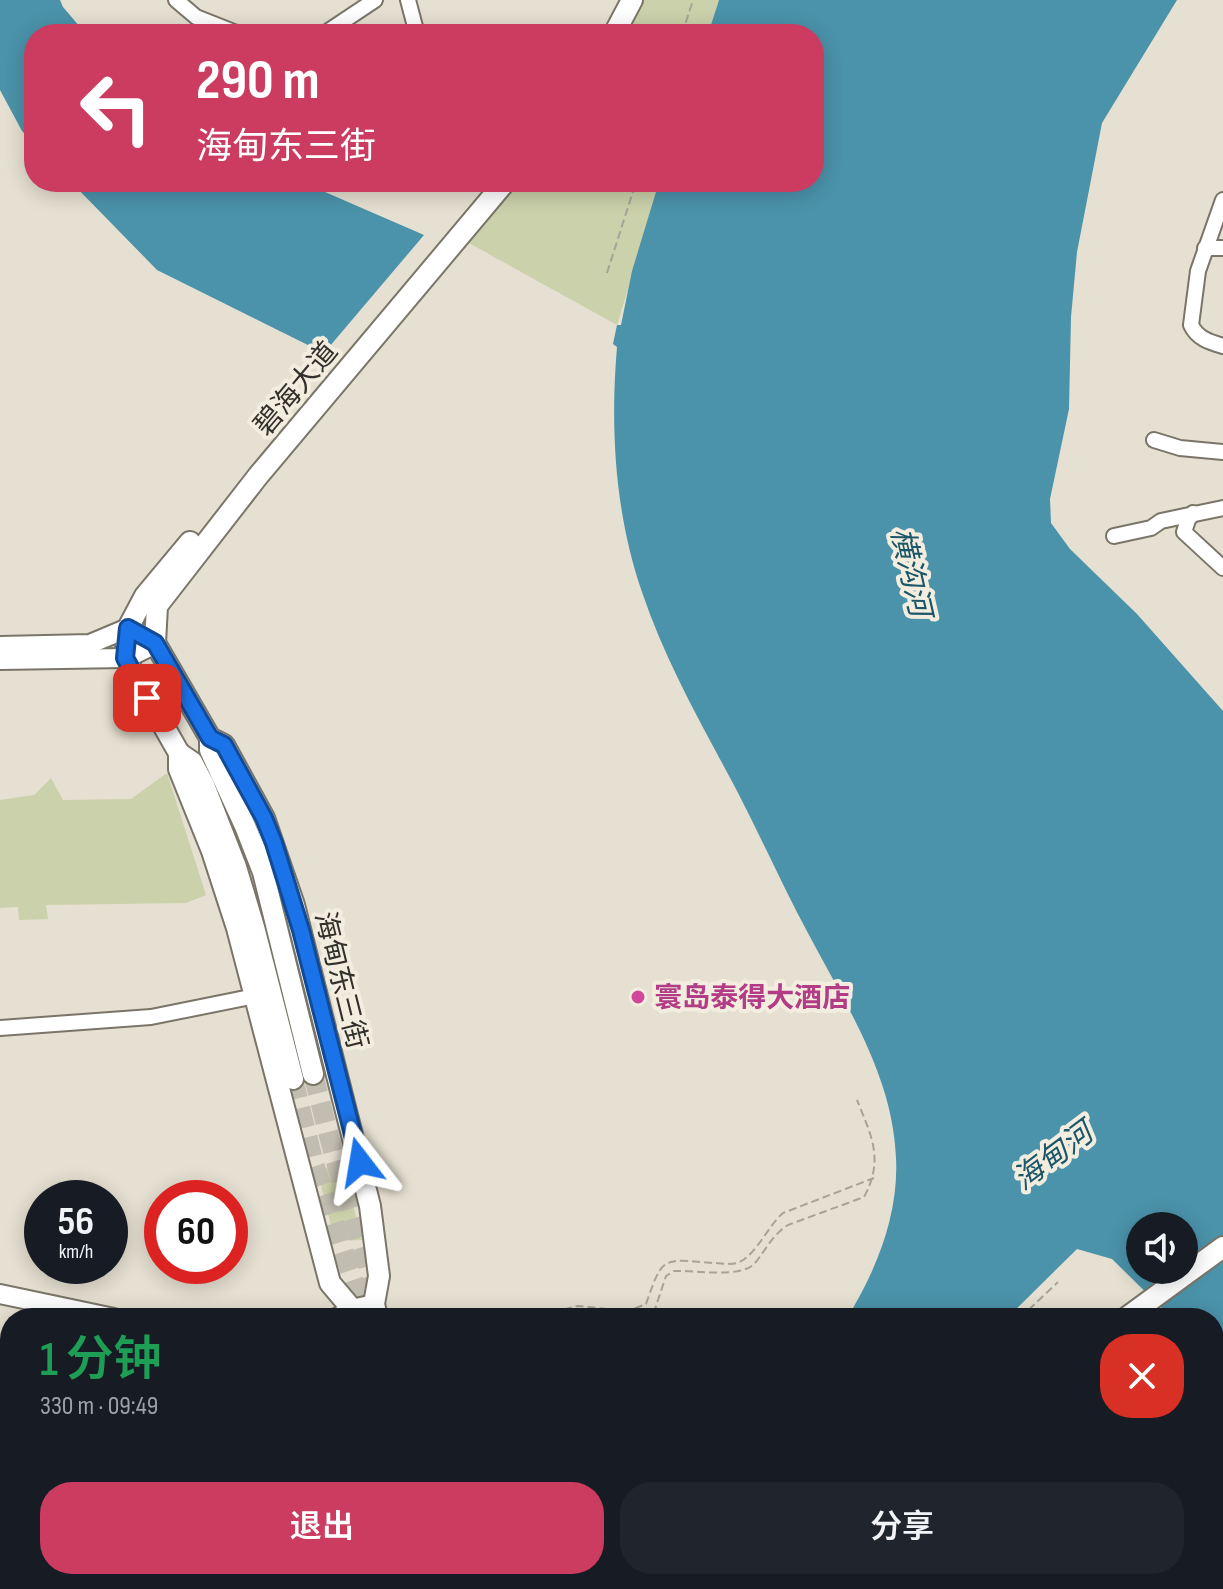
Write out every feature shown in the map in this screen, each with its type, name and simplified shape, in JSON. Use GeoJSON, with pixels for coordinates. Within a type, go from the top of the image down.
{"type":"FeatureCollection","features":[{"type":"Feature","properties":{"kind":"main road"},"geometry":{"type":"LineString","coordinates":[[606,24],[619,0]]}},
{"type":"Feature","properties":{"kind":"main road"},"geometry":{"type":"LineString","coordinates":[[619,24],[632,0]]}},
{"type":"Feature","properties":{"kind":"main road","name":"碧海大道"},"geometry":{"type":"LineString","coordinates":[[128,628],[145,596],[488,192]]}},
{"type":"Feature","properties":{"kind":"main road","name":"碧海大道"},"geometry":{"type":"LineString","coordinates":[[155,643],[157,606],[258,476],[497,192]]}},
{"type":"Feature","properties":{"kind":"main road"},"geometry":{"type":"LineString","coordinates":[[128,628],[155,643]]}},
{"type":"Feature","properties":{"kind":"main road"},"geometry":{"type":"LineString","coordinates":[[0,646],[90,644],[128,628]]}},
{"type":"Feature","properties":{"kind":"main road"},"geometry":{"type":"LineString","coordinates":[[128,628],[125,658],[179,753],[192,762],[236,867],[303,1077],[263,872],[210,750],[210,738]]}},
{"type":"Feature","properties":{"kind":"main road"},"geometry":{"type":"LineString","coordinates":[[0,660],[125,658],[155,643]]}},
{"type":"Feature","properties":{"kind":"main road","name":"海甸东三街"},"geometry":{"type":"LineString","coordinates":[[155,643],[210,738],[224,745],[264,818],[294,905],[370,1206],[379,1276],[375,1308]]}},
{"type":"Feature","properties":{"kind":"main road"},"geometry":{"type":"LineString","coordinates":[[179,753],[179,769],[227,892],[330,1283],[343,1308]]}},
{"type":"Feature","properties":{"kind":"main road"},"geometry":{"type":"LineString","coordinates":[[1198,1251],[1223,1232]]}},
{"type":"Feature","properties":{"kind":"main road"},"geometry":{"type":"LineString","coordinates":[[1130,1308],[1223,1247]]}},
{"type":"Feature","properties":{"kind":"main road"},"geometry":{"type":"LineString","coordinates":[[1127,1308],[1156,1284]]}},
{"type":"Feature","properties":{"kind":"main road"},"geometry":{"type":"LineString","coordinates":[[0,1294],[66,1308]]}},
{"type":"Feature","properties":{"kind":"main road"},"geometry":{"type":"LineString","coordinates":[[0,1303],[22,1308]]}},
{"type":"Feature","properties":{"kind":"street"},"geometry":{"type":"LineString","coordinates":[[176,0],[196,17],[214,24]]}},
{"type":"Feature","properties":{"kind":"street"},"geometry":{"type":"LineString","coordinates":[[339,24],[375,0]]}},
{"type":"Feature","properties":{"kind":"street"},"geometry":{"type":"LineString","coordinates":[[408,0],[414,24]]}},
{"type":"Feature","properties":{"kind":"street"},"geometry":{"type":"LineString","coordinates":[[1223,200],[1205,248],[1194,291],[1191,325],[1203,339],[1223,346]]}},
{"type":"Feature","properties":{"kind":"street"},"geometry":{"type":"LineString","coordinates":[[1205,248],[1223,248]]}},
{"type":"Feature","properties":{"kind":"street"},"geometry":{"type":"LineString","coordinates":[[1154,440],[1180,448],[1223,452]]}},
{"type":"Feature","properties":{"kind":"street"},"geometry":{"type":"LineString","coordinates":[[1114,536],[1151,528],[1161,521],[1223,508]]}},
{"type":"Feature","properties":{"kind":"street"},"geometry":{"type":"LineString","coordinates":[[1193,513],[1184,532],[1223,568]]}},
{"type":"Feature","properties":{"kind":"street"},"geometry":{"type":"LineString","coordinates":[[0,1028],[151,1017],[255,996]]}},
{"type":"Feature","properties":{"kind":"path"},"geometry":{"type":"LineString","coordinates":[[685,24],[693,0]]}},
{"type":"Feature","properties":{"kind":"path"},"geometry":{"type":"LineString","coordinates":[[607,273],[633,192]]}},
{"type":"Feature","properties":{"kind":"path"},"geometry":{"type":"LineString","coordinates":[[655,1308],[666,1276],[674,1271],[742,1272],[753,1266],[777,1232],[788,1225],[864,1197],[874,1178],[876,1161],[857,1100]]}},
{"type":"Feature","properties":{"kind":"path"},"geometry":{"type":"LineString","coordinates":[[636,1308],[646,1304],[658,1270],[673,1260],[734,1264],[748,1257],[771,1224],[783,1213],[874,1178]]}},
{"type":"Feature","properties":{"kind":"path"},"geometry":{"type":"LineString","coordinates":[[1031,1308],[1058,1282]]}},
{"type":"Feature","properties":{"kind":"path"},"geometry":{"type":"LineString","coordinates":[[570,1308],[598,1308]]}},
{"type":"Feature","properties":{"kind":"green space"},"geometry":{"type":"Polygon","coordinates":[[[628,0],[719,0],[711,24],[616,24],[628,0]]]}},
{"type":"Feature","properties":{"kind":"green space"},"geometry":{"type":"Polygon","coordinates":[[[495,192],[658,192],[617,325],[458,237],[495,192]]]}},
{"type":"Feature","properties":{"kind":"green space"},"geometry":{"type":"Polygon","coordinates":[[[167,773],[206,895],[186,903],[46,905],[48,919],[19,920],[18,907],[0,908],[0,800],[34,795],[51,778],[63,800],[131,799],[167,773]]]}},
{"type":"Feature","properties":{"kind":"green space"},"geometry":{"type":"Polygon","coordinates":[[[343,1165],[362,1240],[335,1241],[317,1170],[343,1165]]]}},
{"type":"Feature","properties":{"kind":"water"},"geometry":{"type":"Polygon","coordinates":[[[0,0],[60,0],[77,24],[24,24],[24,133],[0,90],[0,0]]]}},
{"type":"Feature","properties":{"kind":"water"},"geometry":{"type":"Polygon","coordinates":[[[719,0],[1177,0],[1102,123],[1077,252],[1071,317],[1069,409],[1050,499],[1051,523],[1070,549],[1137,614],[1223,711],[1223,1308],[1162,1308],[1137,1284],[1198,1284],[1198,1212],[1126,1212],[1126,1273],[1112,1259],[1077,1249],[1017,1308],[852,1308],[884,1242],[894,1200],[896,1158],[886,1098],[852,1015],[685,692],[642,592],[626,532],[617,471],[614,409],[617,347],[613,344],[617,325],[621,325],[632,271],[656,192],[824,192],[824,24],[711,24],[719,0]]]}},
{"type":"Feature","properties":{"kind":"water"},"geometry":{"type":"Polygon","coordinates":[[[81,192],[325,192],[424,235],[324,353],[157,270],[81,192]]]}},
{"type":"Feature","properties":{"kind":"tunnel"},"geometry":{"type":"LineString","coordinates":[[313,1074],[335,1159],[375,1287]]}},
{"type":"Feature","properties":{"kind":"tunnel"},"geometry":{"type":"LineString","coordinates":[[293,1079],[314,1164],[363,1308]]}},
{"type":"Feature","properties":{"kind":"place","name":"寰岛泰得大酒店"},"geometry":{"type":"Point","coordinates":[638,997]}},
{"type":"Feature","properties":{"kind":"route"},"geometry":{"type":"LineString","coordinates":[[147,698],[125,658],[128,628],[155,643],[210,738],[224,745],[267,823],[294,905],[360,1162]]}},
{"type":"Feature","properties":{"kind":"water label","name":"横沟河"},"geometry":{"type":"Point","coordinates":[911,572]}},
{"type":"Feature","properties":{"kind":"water label","name":"海甸河"},"geometry":{"type":"Point","coordinates":[1053,1156]}}]}
